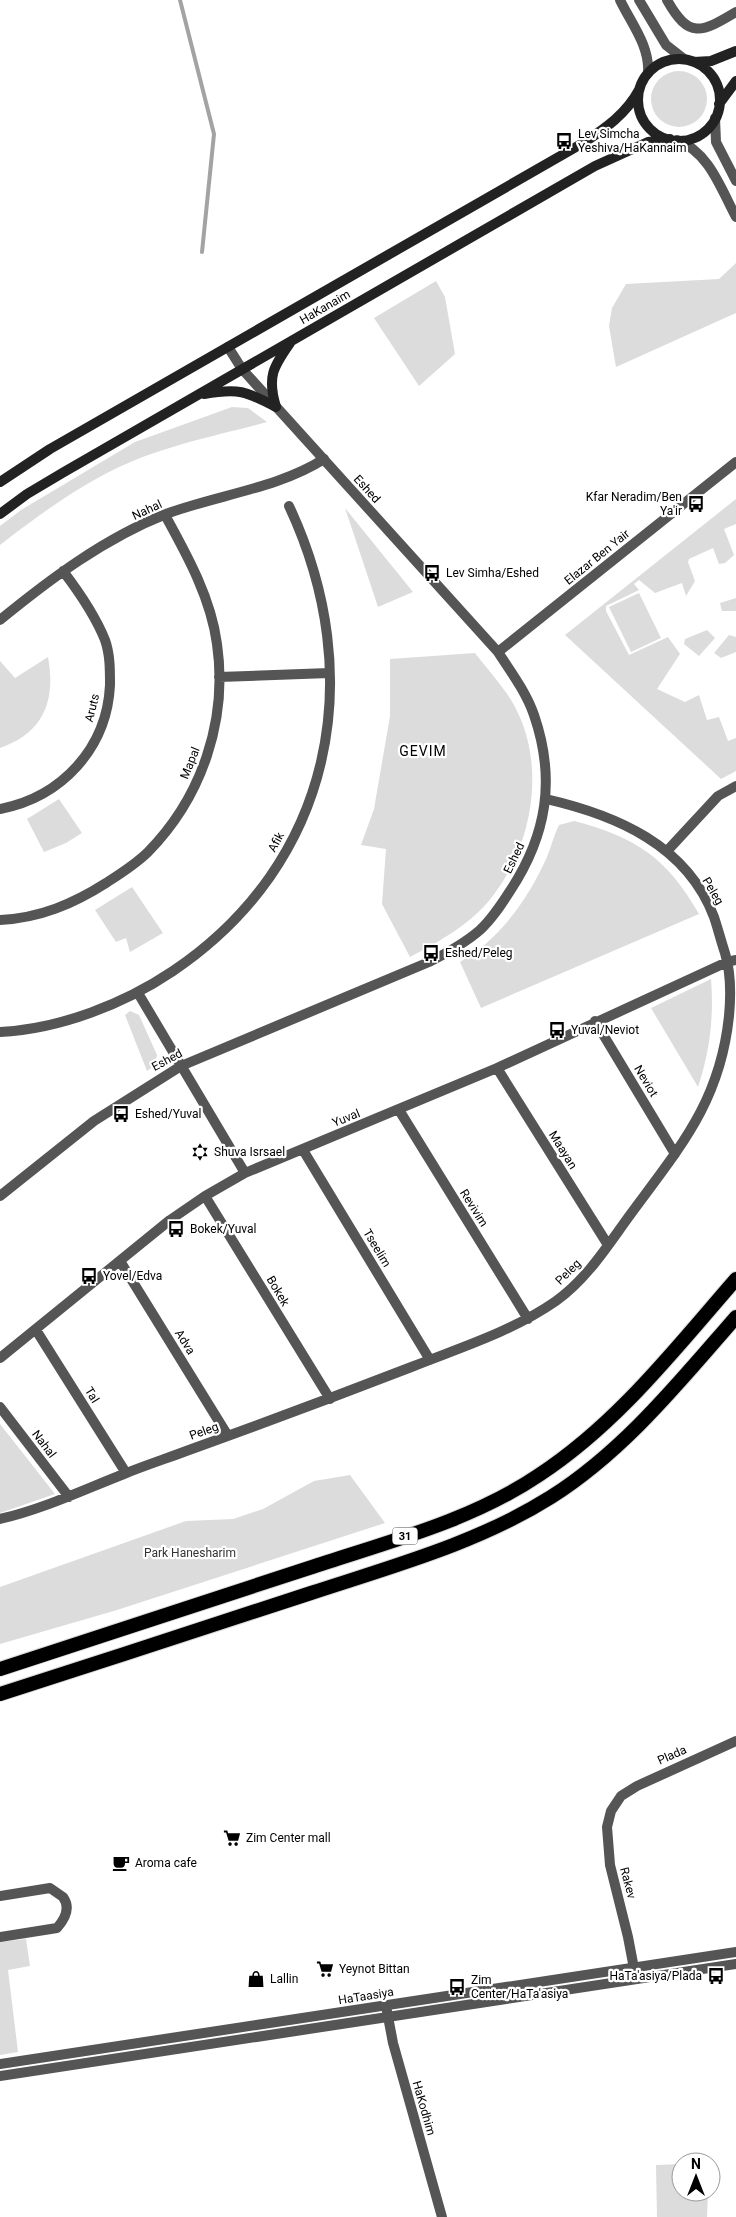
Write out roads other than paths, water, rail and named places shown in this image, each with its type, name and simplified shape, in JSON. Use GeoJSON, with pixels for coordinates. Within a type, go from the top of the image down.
{"type":"FeatureCollection","features":[{"type":"Feature","properties":{"kind":"highway","name":"31"},"geometry":{"type":"LineString","coordinates":[[0,1669],[410,1535],[482,1507],[508,1494],[538,1476],[588,1438],[648,1381],[736,1279]]}},
{"type":"Feature","properties":{"kind":"highway","name":"31"},"geometry":{"type":"LineString","coordinates":[[0,1694],[419,1558],[513,1519],[552,1496],[604,1456],[665,1398],[736,1317]]}},
{"type":"Feature","properties":{"kind":"main road"},"geometry":{"type":"LineString","coordinates":[[736,51],[711,61],[664,62],[648,73],[639,90],[639,107],[645,123],[657,134],[674,140],[700,134],[715,118],[720,104],[736,81]]}},
{"type":"Feature","properties":{"kind":"main road"},"geometry":{"type":"LineString","coordinates":[[689,61],[703,67],[714,79],[718,89],[720,104]]}},
{"type":"Feature","properties":{"kind":"main road","name":"HaKanaim"},"geometry":{"type":"LineString","coordinates":[[0,482],[50,449],[603,130],[631,104],[639,90]]}},
{"type":"Feature","properties":{"kind":"main road","name":"HaKanaim"},"geometry":{"type":"LineString","coordinates":[[0,514],[27,494],[64,472],[595,166],[648,142],[674,140]]}},
{"type":"Feature","properties":{"kind":"main road"},"geometry":{"type":"LineString","coordinates":[[276,406],[273,395],[272,374],[275,366],[293,340]]}},
{"type":"Feature","properties":{"kind":"main road"},"geometry":{"type":"LineString","coordinates":[[195,396],[232,390],[245,391],[276,406]]}},
{"type":"Feature","properties":{"kind":"street"},"geometry":{"type":"LineString","coordinates":[[620,0],[643,44],[649,63],[648,73]]}},
{"type":"Feature","properties":{"kind":"street"},"geometry":{"type":"LineString","coordinates":[[639,0],[666,45],[689,61]]}},
{"type":"Feature","properties":{"kind":"street"},"geometry":{"type":"LineString","coordinates":[[667,0],[681,23],[697,29],[715,25],[736,12]]}},
{"type":"Feature","properties":{"kind":"street"},"geometry":{"type":"LineString","coordinates":[[715,118],[716,142],[736,181]]}},
{"type":"Feature","properties":{"kind":"street"},"geometry":{"type":"LineString","coordinates":[[674,140],[688,144],[702,156],[736,217]]}},
{"type":"Feature","properties":{"kind":"street","name":"Eshed"},"geometry":{"type":"LineString","coordinates":[[0,1196],[94,1121],[181,1066],[429,962],[455,948],[481,929],[498,910],[525,868],[540,830],[546,799],[544,759],[533,713],[498,652],[242,369],[228,347]]}},
{"type":"Feature","properties":{"kind":"street","name":"Nahal"},"geometry":{"type":"LineString","coordinates":[[0,620],[63,571],[100,548],[165,515],[224,495],[296,475],[324,459]]}},
{"type":"Feature","properties":{"kind":"street","name":"Elazar Ben Yair"},"geometry":{"type":"LineString","coordinates":[[498,652],[736,462]]}},
{"type":"Feature","properties":{"kind":"street","name":"Afik"},"geometry":{"type":"LineString","coordinates":[[0,1032],[54,1023],[102,1008],[138,993],[196,956],[219,937],[271,878],[303,816],[324,754],[329,721],[326,623],[318,584],[301,532],[289,506]]}},
{"type":"Feature","properties":{"kind":"street","name":"Mapal"},"geometry":{"type":"LineString","coordinates":[[0,920],[39,914],[80,900],[147,853],[168,830],[186,802],[204,765],[215,730],[219,677],[217,643],[212,616],[187,555],[165,515]]}},
{"type":"Feature","properties":{"kind":"street","name":"Aruts"},"geometry":{"type":"LineString","coordinates":[[0,809],[14,806],[42,795],[62,782],[82,762],[93,746],[104,719],[109,694],[110,666],[105,640],[91,612],[63,571]]}},
{"type":"Feature","properties":{"kind":"street"},"geometry":{"type":"LineString","coordinates":[[219,677],[329,673]]}},
{"type":"Feature","properties":{"kind":"street"},"geometry":{"type":"LineString","coordinates":[[667,851],[718,796],[736,786]]}},
{"type":"Feature","properties":{"kind":"street","name":"Peleg"},"geometry":{"type":"LineString","coordinates":[[0,1520],[69,1497],[126,1473],[330,1399],[528,1319],[559,1298],[582,1277],[608,1245],[699,1118],[719,1070],[730,999],[732,961],[702,894],[667,851],[619,821],[572,805],[546,799]]}},
{"type":"Feature","properties":{"kind":"street","name":"Yuval"},"geometry":{"type":"LineString","coordinates":[[0,1358],[170,1220],[205,1196],[245,1173],[497,1068],[595,1021],[732,961]]}},
{"type":"Feature","properties":{"kind":"street"},"geometry":{"type":"LineString","coordinates":[[138,993],[245,1173]]}},
{"type":"Feature","properties":{"kind":"street","name":"Neviot"},"geometry":{"type":"LineString","coordinates":[[595,1021],[675,1154]]}},
{"type":"Feature","properties":{"kind":"street","name":"Maayan"},"geometry":{"type":"LineString","coordinates":[[497,1068],[608,1245]]}},
{"type":"Feature","properties":{"kind":"street","name":"Revivim"},"geometry":{"type":"LineString","coordinates":[[399,1110],[528,1319]]}},
{"type":"Feature","properties":{"kind":"street","name":"Tseelim"},"geometry":{"type":"LineString","coordinates":[[303,1150],[430,1360]]}},
{"type":"Feature","properties":{"kind":"street","name":"Bokek"},"geometry":{"type":"LineString","coordinates":[[205,1196],[330,1399]]}},
{"type":"Feature","properties":{"kind":"street","name":"Adva"},"geometry":{"type":"LineString","coordinates":[[120,1261],[228,1436]]}},
{"type":"Feature","properties":{"kind":"street","name":"Tal"},"geometry":{"type":"LineString","coordinates":[[36,1330],[126,1473]]}},
{"type":"Feature","properties":{"kind":"street","name":"Nahal"},"geometry":{"type":"LineString","coordinates":[[0,1407],[69,1497]]}},
{"type":"Feature","properties":{"kind":"street","name":"Plada"},"geometry":{"type":"LineString","coordinates":[[621,1796],[664,1772],[736,1740]]}},
{"type":"Feature","properties":{"kind":"street","name":"Rakev"},"geometry":{"type":"LineString","coordinates":[[621,1796],[611,1811],[607,1827],[608,1845],[610,1865],[636,1979]]}},
{"type":"Feature","properties":{"kind":"street"},"geometry":{"type":"LineString","coordinates":[[0,1896],[50,1888],[66,1900],[66,1914],[58,1928],[0,1937]]}},
{"type":"Feature","properties":{"kind":"street","name":"HaTaasiya"},"geometry":{"type":"LineString","coordinates":[[0,2064],[736,1952]]}},
{"type":"Feature","properties":{"kind":"street","name":"HaTaasiya"},"geometry":{"type":"LineString","coordinates":[[0,2076],[736,1964]]}},
{"type":"Feature","properties":{"kind":"street","name":"HaKodhim"},"geometry":{"type":"LineString","coordinates":[[386,2006],[442,2217]]}},
{"type":"Feature","properties":{"kind":"waterway"},"geometry":{"type":"LineString","coordinates":[[180,0],[214,134],[202,252]]}},
{"type":"Feature","properties":{"kind":"place","name":"Lev Simcha Yeshiva/HaKannaim"},"geometry":{"type":"Point","coordinates":[564,141]}},
{"type":"Feature","properties":{"kind":"place","name":"Kfar Neradim/Ben Ya'ir"},"geometry":{"type":"Point","coordinates":[696,504]}},
{"type":"Feature","properties":{"kind":"place","name":"Lev Simha/Eshed"},"geometry":{"type":"Point","coordinates":[432,573]}},
{"type":"Feature","properties":{"kind":"place","name":"Eshed/Peleg"},"geometry":{"type":"Point","coordinates":[431,953]}},
{"type":"Feature","properties":{"kind":"place","name":"Yuval/Neviot"},"geometry":{"type":"Point","coordinates":[557,1030]}},
{"type":"Feature","properties":{"kind":"place","name":"Eshed/Yuval"},"geometry":{"type":"Point","coordinates":[121,1114]}},
{"type":"Feature","properties":{"kind":"place","name":"Shuva Isrsael"},"geometry":{"type":"Point","coordinates":[200,1152]}},
{"type":"Feature","properties":{"kind":"place","name":"Bokek/Yuval"},"geometry":{"type":"Point","coordinates":[176,1229]}},
{"type":"Feature","properties":{"kind":"place","name":"Yovel/Edva"},"geometry":{"type":"Point","coordinates":[89,1276]}},
{"type":"Feature","properties":{"kind":"place","name":"Zim Center mall"},"geometry":{"type":"Point","coordinates":[232,1838]}},
{"type":"Feature","properties":{"kind":"place","name":"Aroma cafe"},"geometry":{"type":"Point","coordinates":[121,1863]}},
{"type":"Feature","properties":{"kind":"place","name":"Yeynot Bittan"},"geometry":{"type":"Point","coordinates":[325,1969]}},
{"type":"Feature","properties":{"kind":"place","name":"HaTa'asiya/Plada"},"geometry":{"type":"Point","coordinates":[716,1976]}},
{"type":"Feature","properties":{"kind":"place","name":"Lallin"},"geometry":{"type":"Point","coordinates":[256,1979]}},
{"type":"Feature","properties":{"kind":"place","name":"Zim Center/HaTa'asiya"},"geometry":{"type":"Point","coordinates":[457,1987]}},
{"type":"Feature","properties":{"kind":"district","name":"GEVIM"},"geometry":{"type":"Point","coordinates":[423,751]}},
{"type":"Feature","properties":{"kind":"park label","name":"Park Hanesharim"},"geometry":{"type":"Point","coordinates":[190,1553]}}]}
